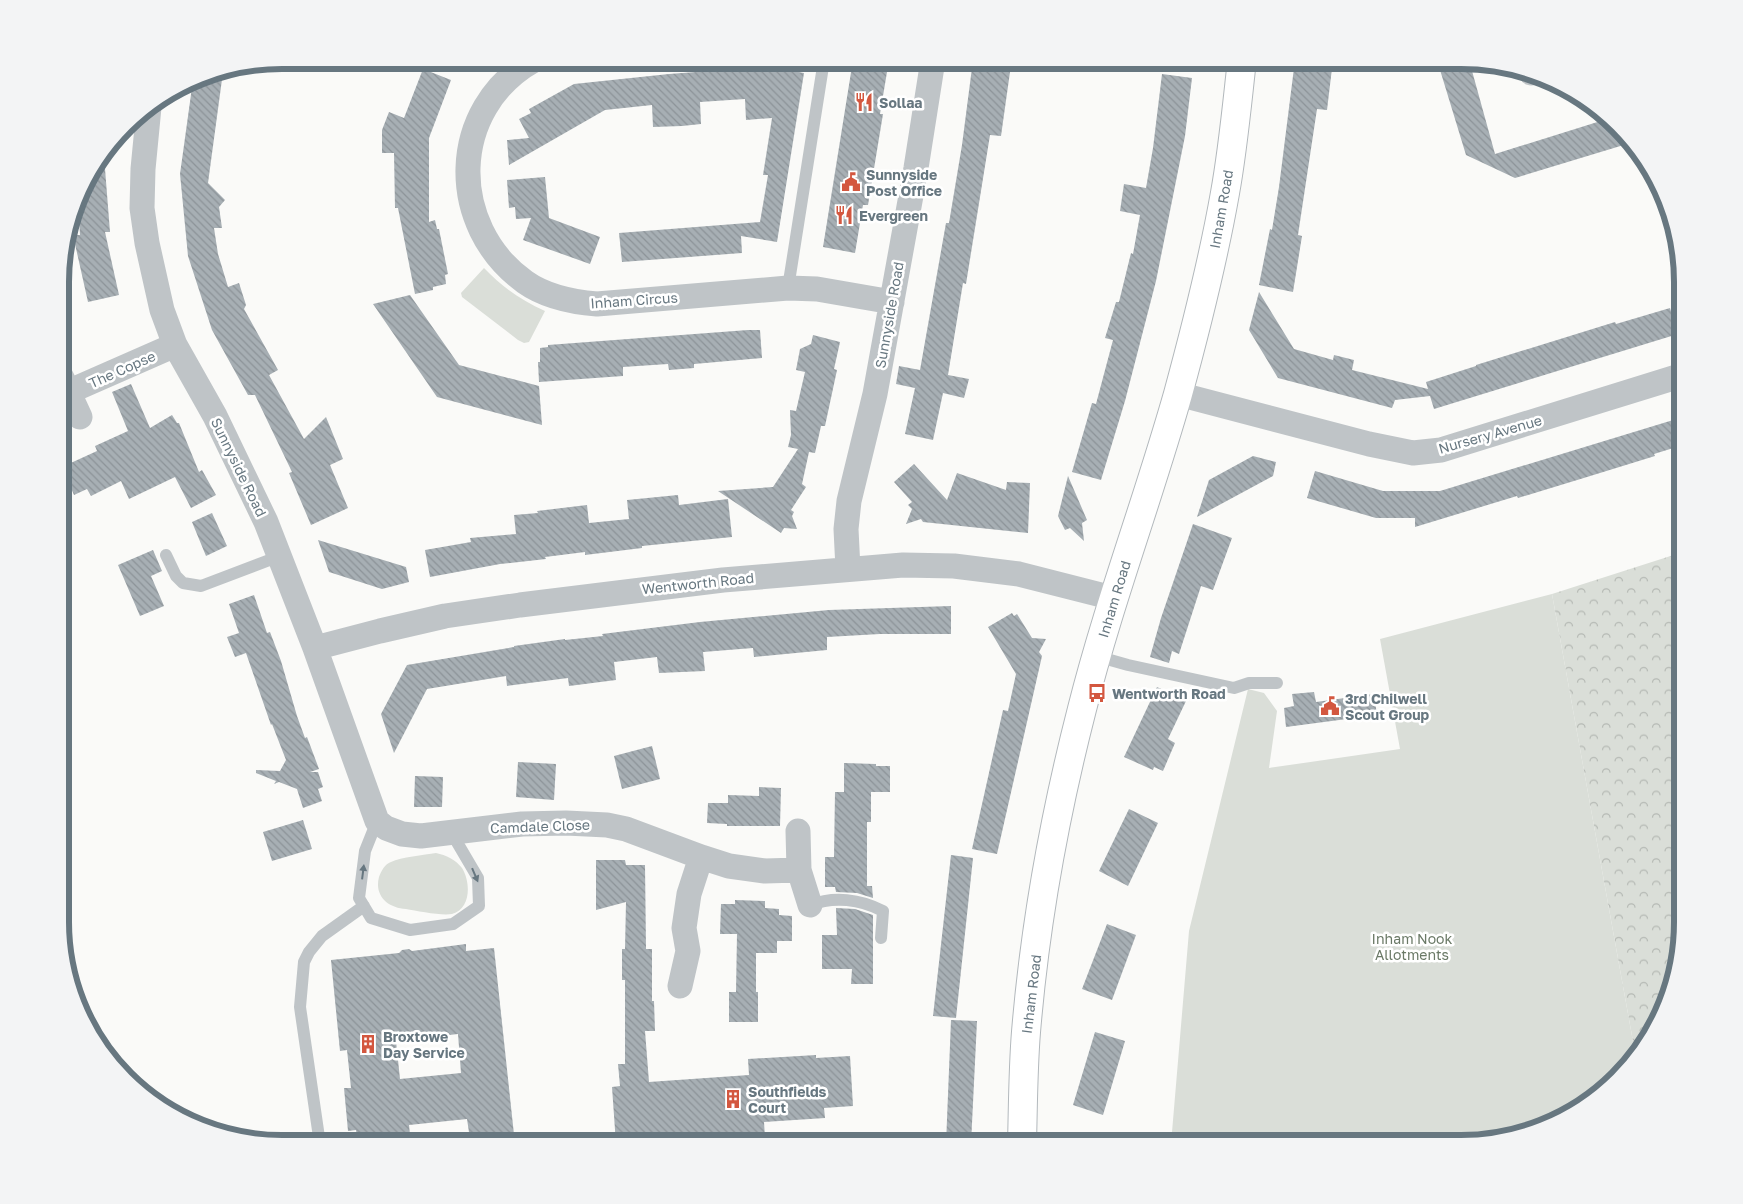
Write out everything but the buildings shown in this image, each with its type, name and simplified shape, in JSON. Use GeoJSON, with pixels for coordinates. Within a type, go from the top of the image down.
{"type":"FeatureCollection","features":[{"type":"Feature","properties":{"kind":"street","name":"Inham Circus"},"geometry":{"type":"LineString","coordinates":[[519,69],[501,85],[481,113],[468,150],[467,170],[469,197],[473,214],[493,251],[525,282],[548,294],[574,302],[597,304],[788,288],[817,289],[892,302]]}},
{"type":"Feature","properties":{"kind":"street","name":"Sunnyside Road"},"geometry":{"type":"LineString","coordinates":[[848,569],[846,529],[849,501],[875,394],[931,69]]}},
{"type":"Feature","properties":{"kind":"street","name":"Inham Road"},"geometry":{"type":"LineString","coordinates":[[1022,1135],[1026,1034],[1034,960],[1059,808],[1096,656],[1178,394],[1206,286],[1225,192],[1241,69]]}},
{"type":"Feature","properties":{"kind":"street","name":"Sunnyside Road"},"geometry":{"type":"LineString","coordinates":[[148,116],[142,169],[142,208],[147,243],[162,310],[175,345],[215,416],[266,522],[315,648],[377,821]]}},
{"type":"Feature","properties":{"kind":"street","name":"The Copse"},"geometry":{"type":"LineString","coordinates":[[69,384],[175,345]]}},
{"type":"Feature","properties":{"kind":"street","name":"Nursery Avenue"},"geometry":{"type":"LineString","coordinates":[[1178,394],[1369,444],[1413,453],[1441,450],[1674,377]]}},
{"type":"Feature","properties":{"kind":"street","name":"The Copse"},"geometry":{"type":"LineString","coordinates":[[69,394],[80,417]]}},
{"type":"Feature","properties":{"kind":"street","name":"Wentworth Road"},"geometry":{"type":"LineString","coordinates":[[315,648],[445,616],[511,606],[723,580],[903,565],[954,566],[1019,574],[1113,598]]}},
{"type":"Feature","properties":{"kind":"street","name":"Camdale Close"},"geometry":{"type":"LineString","coordinates":[[377,821],[386,828],[402,834],[421,836],[522,824],[566,823],[608,825],[635,832],[729,866],[765,871],[799,870]]}},
{"type":"Feature","properties":{"kind":"street"},"geometry":{"type":"LineString","coordinates":[[798,831],[799,870],[810,905]]}},
{"type":"Feature","properties":{"kind":"street"},"geometry":{"type":"LineString","coordinates":[[680,986],[688,951],[684,928],[689,894],[701,857]]}},
{"type":"Feature","properties":{"kind":"lane"},"geometry":{"type":"LineString","coordinates":[[788,288],[823,69]]}},
{"type":"Feature","properties":{"kind":"lane"},"geometry":{"type":"LineString","coordinates":[[166,555],[176,576],[183,582],[201,586],[280,556]]}},
{"type":"Feature","properties":{"kind":"lane"},"geometry":{"type":"LineString","coordinates":[[1096,656],[1128,665],[1234,688],[1249,683],[1276,682]]}},
{"type":"Feature","properties":{"kind":"lane"},"geometry":{"type":"LineString","coordinates":[[377,821],[365,851],[359,898],[371,918],[410,930],[454,924],[479,906],[478,878],[451,832]]}},
{"type":"Feature","properties":{"kind":"lane"},"geometry":{"type":"LineString","coordinates":[[810,905],[824,900],[850,900],[871,904],[883,911],[881,938]]}},
{"type":"Feature","properties":{"kind":"lane"},"geometry":{"type":"LineString","coordinates":[[319,1135],[300,1007],[304,962],[309,952],[322,936],[364,906]]}},
{"type":"Feature","properties":{"kind":"green space"},"geometry":{"type":"Polygon","coordinates":[[[484,268],[512,292],[545,311],[529,342],[524,343],[518,340],[462,297],[461,293],[484,268]]]}},
{"type":"Feature","properties":{"kind":"green space"},"geometry":{"type":"Polygon","coordinates":[[[1674,555],[1674,936],[1670,964],[1663,991],[1646,1029],[1634,1046],[1552,594],[1674,555]]]}},
{"type":"Feature","properties":{"kind":"green space","name":"Inham Nook Allotments"},"geometry":{"type":"Polygon","coordinates":[[[1552,594],[1634,1046],[1612,1073],[1568,1107],[1530,1124],[1503,1131],[1475,1135],[1172,1135],[1189,931],[1248,689],[1264,693],[1277,711],[1269,768],[1400,749],[1380,639],[1552,594]]]}},
{"type":"Feature","properties":{"kind":"green space"},"geometry":{"type":"Polygon","coordinates":[[[436,853],[454,860],[460,865],[465,874],[468,894],[463,907],[452,914],[436,914],[399,908],[384,900],[378,884],[381,872],[387,864],[413,856],[436,853]]]}},
{"type":"Feature","properties":{"kind":"place","name":"Sollaa"},"geometry":{"type":"Point","coordinates":[864,102]}},
{"type":"Feature","properties":{"kind":"place","name":"Sunnyside Post Office"},"geometry":{"type":"Point","coordinates":[851,182]}},
{"type":"Feature","properties":{"kind":"place","name":"Evergreen"},"geometry":{"type":"Point","coordinates":[844,215]}},
{"type":"Feature","properties":{"kind":"place","name":"Wentworth Road"},"geometry":{"type":"Point","coordinates":[1097,693]}},
{"type":"Feature","properties":{"kind":"place","name":"3rd Chilwell Scout Group"},"geometry":{"type":"Point","coordinates":[1330,706]}},
{"type":"Feature","properties":{"kind":"place","name":"Broxtowe Day Service"},"geometry":{"type":"Point","coordinates":[368,1044]}},
{"type":"Feature","properties":{"kind":"place","name":"Southfields Court"},"geometry":{"type":"Point","coordinates":[733,1099]}}]}
